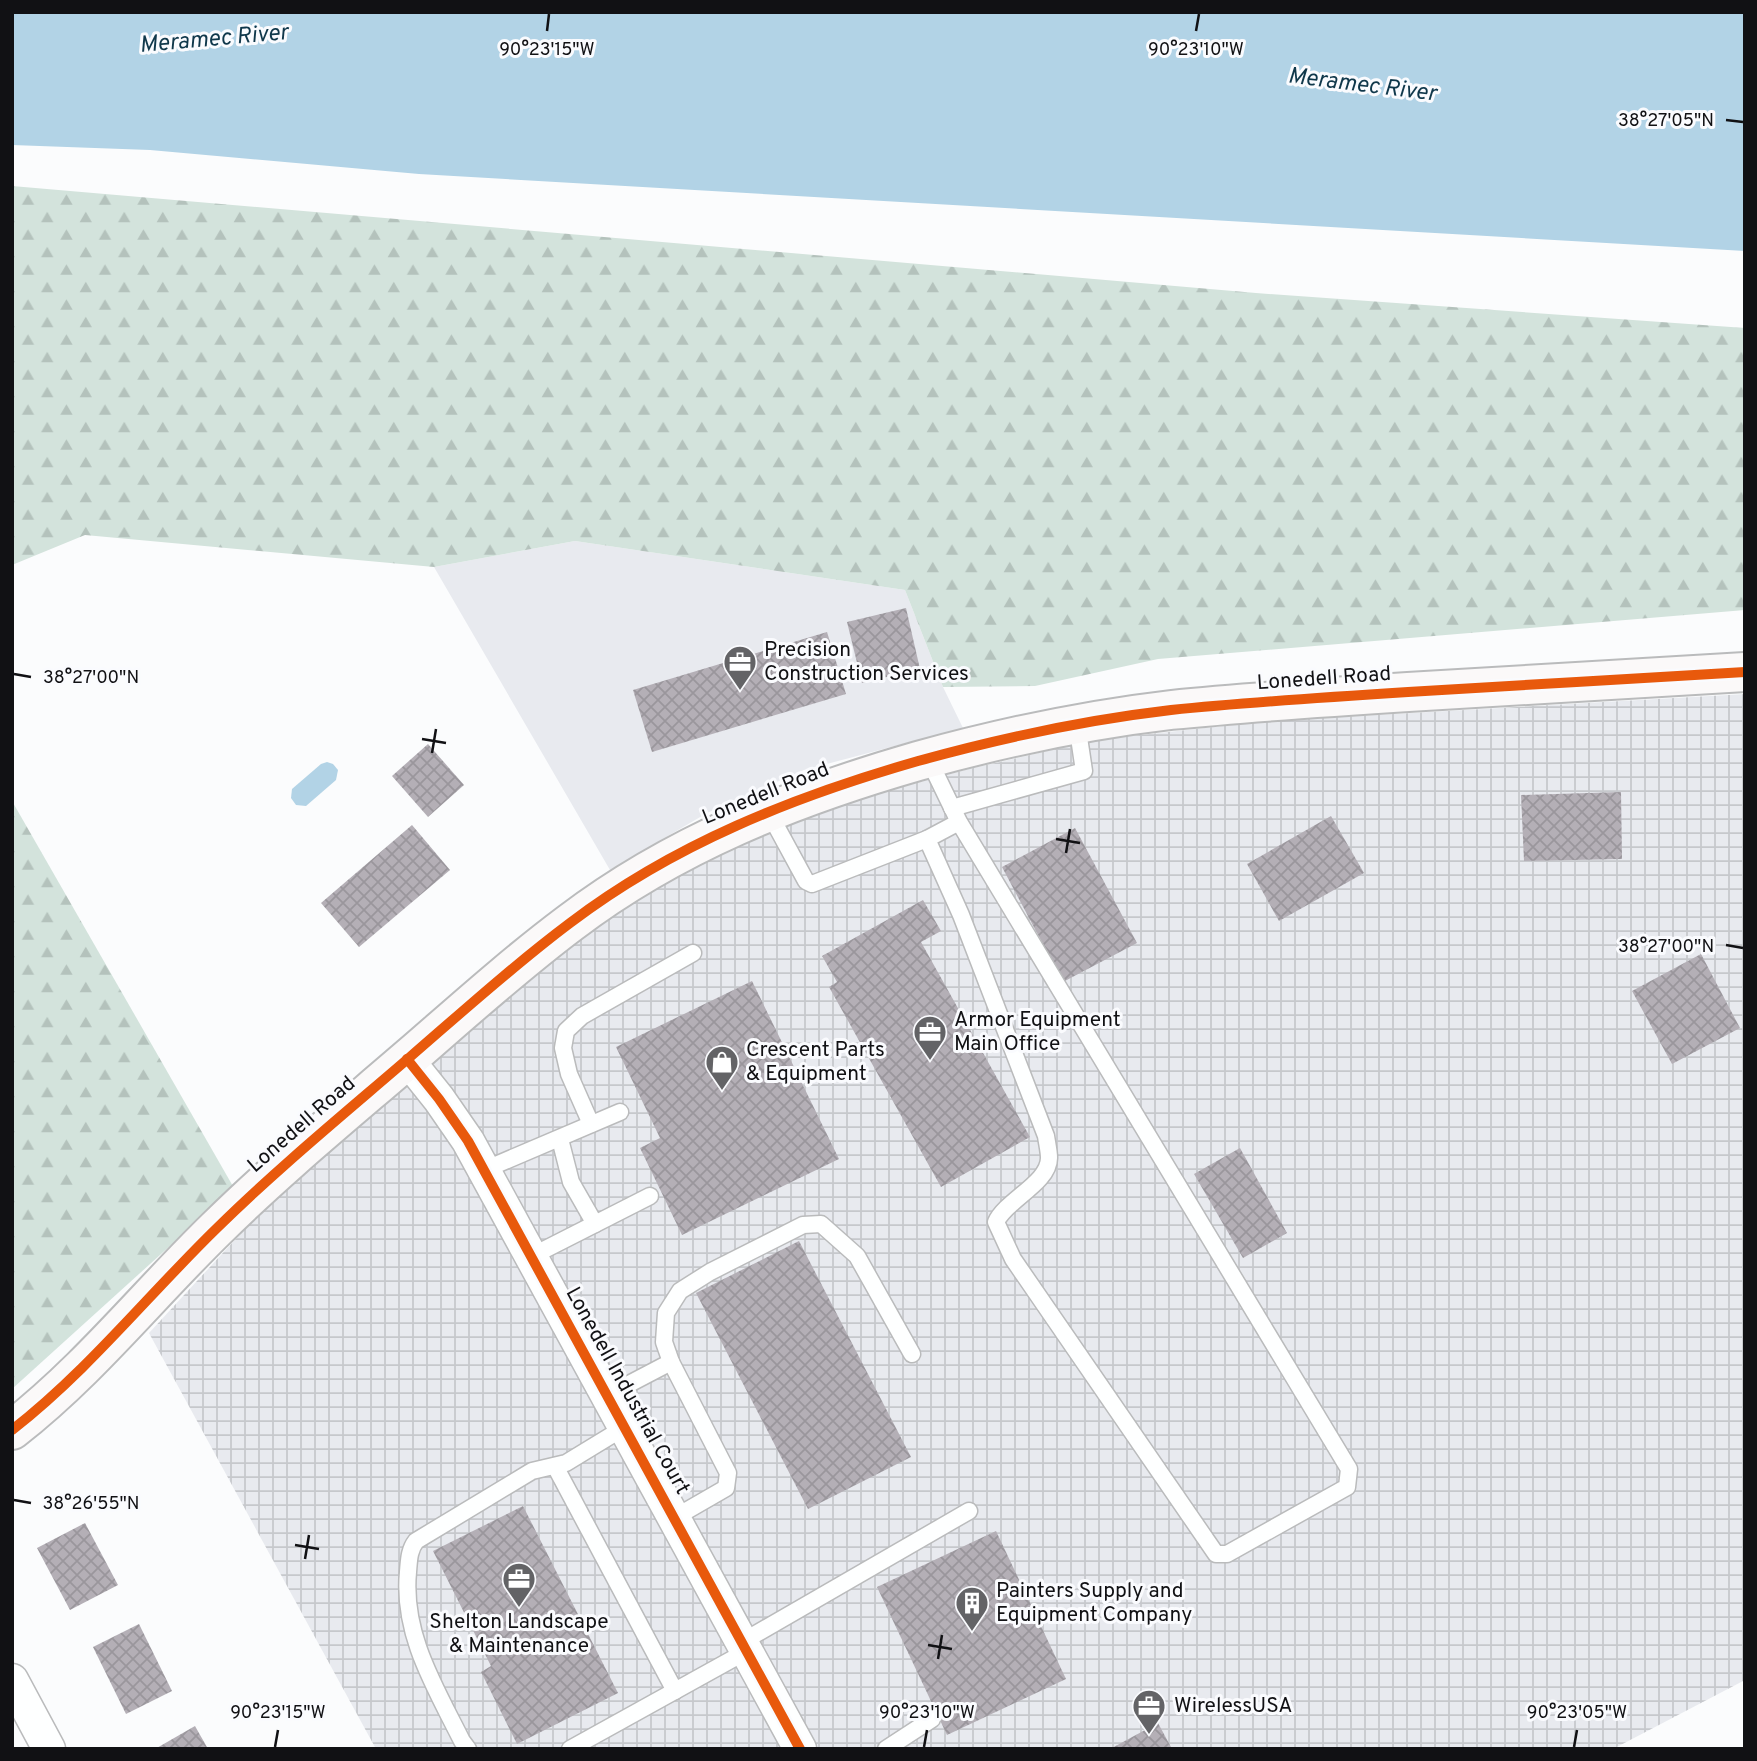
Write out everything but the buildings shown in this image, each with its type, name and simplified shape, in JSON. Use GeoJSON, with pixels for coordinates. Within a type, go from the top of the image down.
{"type":"FeatureCollection","features":[{"type":"Feature","properties":{"kind":"street","name":"Lonedell Road"},"geometry":{"type":"LineString","coordinates":[[12,1430],[96,1357],[201,1243],[239,1207],[407,1059],[544,944],[615,890],[692,845],[768,811],[928,758],[1023,734],[1170,710],[1299,699],[1745,672]]}},
{"type":"Feature","properties":{"kind":"street","name":"Lonedell Industrial Court"},"geometry":{"type":"LineString","coordinates":[[407,1059],[454,1119],[484,1170],[800,1749]]}},
{"type":"Feature","properties":{"kind":"street"},"geometry":{"type":"LineString","coordinates":[[12,1680],[49,1749]]}},
{"type":"Feature","properties":{"kind":"lane"},"geometry":{"type":"LineString","coordinates":[[768,811],[806,881],[812,884],[927,839],[955,815],[1084,771],[1077,724]]}},
{"type":"Feature","properties":{"kind":"lane"},"geometry":{"type":"LineString","coordinates":[[927,839],[961,915],[1046,1136],[1050,1161],[1039,1179],[1000,1213],[996,1222],[1013,1259],[1216,1554],[1227,1554],[1347,1487],[1349,1469],[955,815],[928,758]]}},
{"type":"Feature","properties":{"kind":"lane"},"geometry":{"type":"LineString","coordinates":[[591,1124],[569,1074],[564,1048],[566,1031],[582,1016],[692,953]]}},
{"type":"Feature","properties":{"kind":"lane"},"geometry":{"type":"LineString","coordinates":[[484,1170],[620,1112]]}},
{"type":"Feature","properties":{"kind":"lane"},"geometry":{"type":"LineString","coordinates":[[560,1139],[571,1182],[595,1224]]}},
{"type":"Feature","properties":{"kind":"lane"},"geometry":{"type":"LineString","coordinates":[[532,1256],[650,1196]]}},
{"type":"Feature","properties":{"kind":"lane"},"geometry":{"type":"LineString","coordinates":[[674,1518],[726,1488],[729,1473],[671,1362],[664,1342],[666,1313],[680,1291],[710,1272],[803,1224],[821,1224],[857,1256],[912,1354]]}},
{"type":"Feature","properties":{"kind":"lane"},"geometry":{"type":"LineString","coordinates":[[608,1395],[671,1362]]}},
{"type":"Feature","properties":{"kind":"lane"},"geometry":{"type":"LineString","coordinates":[[468,1749],[417,1651],[406,1596],[410,1548],[416,1541],[532,1471],[566,1463],[625,1427]]}},
{"type":"Feature","properties":{"kind":"lane"},"geometry":{"type":"LineString","coordinates":[[555,1466],[675,1691]]}},
{"type":"Feature","properties":{"kind":"lane"},"geometry":{"type":"LineString","coordinates":[[570,1749],[675,1691],[968,1511]]}},
{"type":"Feature","properties":{"kind":"lane"},"geometry":{"type":"LineString","coordinates":[[886,1749],[932,1719]]}},
{"type":"Feature","properties":{"kind":"shaded area"},"geometry":{"type":"Polygon","coordinates":[[[575,541],[905,590],[943,687],[963,728],[804,770],[707,813],[610,870],[434,567],[575,541]]]}},
{"type":"Feature","properties":{"kind":"shaded area"},"geometry":{"type":"Polygon","coordinates":[[[1745,694],[1745,1680],[1613,1749],[376,1749],[149,1333],[268,1204],[563,952],[634,901],[709,858],[788,825],[879,793],[1094,740],[1269,721],[1745,694]]]}},
{"type":"Feature","properties":{"kind":"green space"},"geometry":{"type":"Polygon","coordinates":[[[12,186],[1256,293],[1745,328],[1745,610],[1158,659],[1035,686],[943,687],[905,590],[575,541],[434,567],[85,535],[12,565],[12,186]]]}},
{"type":"Feature","properties":{"kind":"green space"},"geometry":{"type":"Polygon","coordinates":[[[12,801],[234,1188],[12,1389],[12,801]]]}},
{"type":"Feature","properties":{"kind":"water","name":"Meramec River"},"geometry":{"type":"Polygon","coordinates":[[[12,12],[1745,12],[1745,251],[419,174],[150,150],[12,145],[12,12]]]}},
{"type":"Feature","properties":{"kind":"water"},"geometry":{"type":"Polygon","coordinates":[[[327,762],[338,770],[336,780],[306,806],[296,805],[291,798],[292,789],[327,762]]]}},
{"type":"Feature","properties":{"kind":"cycle path"},"geometry":{"type":"LineString","coordinates":[[12,1430],[67,1383],[192,1253],[264,1184],[508,972],[610,895],[651,869],[736,826],[826,790],[918,761],[1012,737],[1107,719],[1171,710],[1289,700],[1745,672]]}},
{"type":"Feature","properties":{"kind":"cycle path"},"geometry":{"type":"LineString","coordinates":[[407,1059],[468,1141],[800,1749]]}},
{"type":"Feature","properties":{"kind":"place","name":"Precision Construction Services"},"geometry":{"type":"Point","coordinates":[740,692]}},
{"type":"Feature","properties":{"kind":"place","name":"Armor Equipment Main Office"},"geometry":{"type":"Point","coordinates":[930,1062]}},
{"type":"Feature","properties":{"kind":"place","name":"Crescent Parts & Equipment"},"geometry":{"type":"Point","coordinates":[722,1092]}},
{"type":"Feature","properties":{"kind":"place","name":"Shelton Landscape & Maintenance"},"geometry":{"type":"Point","coordinates":[519,1609]}},
{"type":"Feature","properties":{"kind":"place","name":"Painters Supply and Equipment Company"},"geometry":{"type":"Point","coordinates":[972,1633]}},
{"type":"Feature","properties":{"kind":"place","name":"WirelessUSA"},"geometry":{"type":"Point","coordinates":[1149,1736]}}]}
